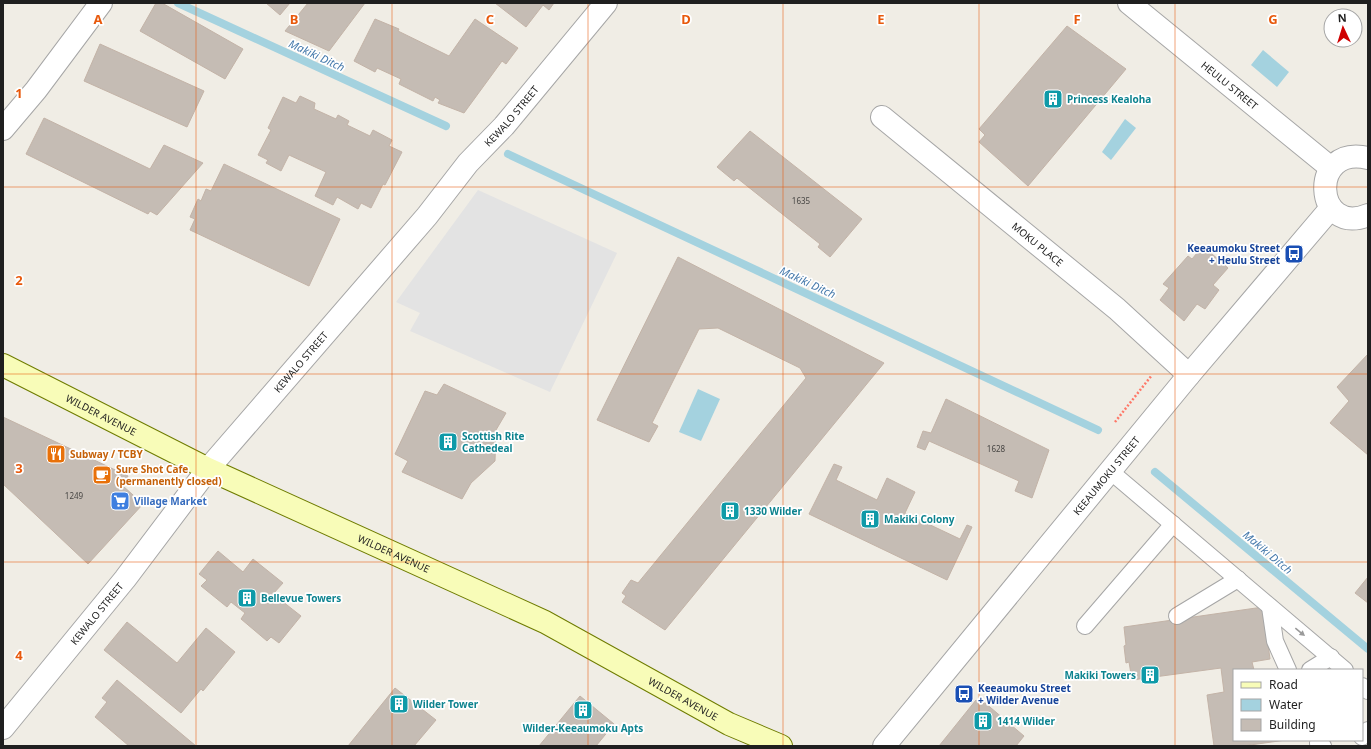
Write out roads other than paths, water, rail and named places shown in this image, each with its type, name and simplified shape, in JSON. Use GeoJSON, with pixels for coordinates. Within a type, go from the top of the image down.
{"type":"FeatureCollection","features":[{"type":"Feature","properties":{"kind":"main road","name":"WILDER AVENUE"},"geometry":{"type":"LineString","coordinates":[[5,371],[208,469],[545,622],[748,738],[781,746]]}},
{"type":"Feature","properties":{"kind":"street"},"geometry":{"type":"LineString","coordinates":[[3,129],[36,90],[101,3]]}},
{"type":"Feature","properties":{"kind":"street","name":"KEWALO STREET"},"geometry":{"type":"LineString","coordinates":[[3,728],[125,579],[208,469],[427,216],[468,163],[504,126],[606,3]]}},
{"type":"Feature","properties":{"kind":"street","name":"HEULU STREET"},"geometry":{"type":"LineString","coordinates":[[1129,3],[1331,168]]}},
{"type":"Feature","properties":{"kind":"street","name":"MOKU PLACE"},"geometry":{"type":"LineString","coordinates":[[882,117],[1117,309],[1189,376]]}},
{"type":"Feature","properties":{"kind":"street"},"geometry":{"type":"LineString","coordinates":[[1368,158],[1358,156],[1348,157],[1339,161],[1331,168],[1326,176],[1324,186],[1331,208],[1343,217],[1352,219],[1368,215]]}},
{"type":"Feature","properties":{"kind":"street","name":"KEEAUMOKU STREET"},"geometry":{"type":"LineString","coordinates":[[884,746],[1110,471],[1331,208]]}},
{"type":"Feature","properties":{"kind":"lane"},"geometry":{"type":"LineString","coordinates":[[1110,471],[1344,669]]}},
{"type":"Feature","properties":{"kind":"lane"},"geometry":{"type":"LineString","coordinates":[[1085,626],[1173,524]]}},
{"type":"Feature","properties":{"kind":"lane"},"geometry":{"type":"LineString","coordinates":[[1177,616],[1238,579]]}},
{"type":"Feature","properties":{"kind":"lane"},"geometry":{"type":"LineString","coordinates":[[1270,607],[1275,641],[1288,669]]}},
{"type":"Feature","properties":{"kind":"lane"},"geometry":{"type":"LineString","coordinates":[[1312,669],[1331,657]]}},
{"type":"Feature","properties":{"kind":"water"},"geometry":{"type":"Polygon","coordinates":[[[1263,50],[1289,72],[1277,87],[1251,65],[1263,50]]]}},
{"type":"Feature","properties":{"kind":"water"},"geometry":{"type":"Polygon","coordinates":[[[1125,119],[1136,128],[1111,160],[1102,152],[1125,119]]]}},
{"type":"Feature","properties":{"kind":"water"},"geometry":{"type":"Polygon","coordinates":[[[698,389],[720,399],[701,441],[679,432],[698,389]]]}},
{"type":"Feature","properties":{"kind":"waterway","name":"Makiki Ditch"},"geometry":{"type":"LineString","coordinates":[[178,3],[446,126]]}},
{"type":"Feature","properties":{"kind":"waterway","name":"Makiki Ditch"},"geometry":{"type":"LineString","coordinates":[[508,154],[1098,430]]}},
{"type":"Feature","properties":{"kind":"waterway","name":"Makiki Ditch"},"geometry":{"type":"LineString","coordinates":[[1155,472],[1368,649]]}},
{"type":"Feature","properties":{"kind":"place","name":"Princess Kealoha"},"geometry":{"type":"Point","coordinates":[1053,99]}},
{"type":"Feature","properties":{"kind":"place","name":"Keeaumoku Street + Heulu Street"},"geometry":{"type":"Point","coordinates":[1294,254]}},
{"type":"Feature","properties":{"kind":"place","name":"Scottish Rite Cathedeal"},"geometry":{"type":"Point","coordinates":[448,442]}},
{"type":"Feature","properties":{"kind":"place","name":"Subway / TCBY"},"geometry":{"type":"Point","coordinates":[56,454]}},
{"type":"Feature","properties":{"kind":"place","name":"Sure Shot Cafe (permanently closed)"},"geometry":{"type":"Point","coordinates":[102,475]}},
{"type":"Feature","properties":{"kind":"place","name":"Village Market"},"geometry":{"type":"Point","coordinates":[120,501]}},
{"type":"Feature","properties":{"kind":"place","name":"1330 Wilder"},"geometry":{"type":"Point","coordinates":[730,511]}},
{"type":"Feature","properties":{"kind":"place","name":"Makiki Colony"},"geometry":{"type":"Point","coordinates":[870,519]}},
{"type":"Feature","properties":{"kind":"place","name":"Bellevue Towers"},"geometry":{"type":"Point","coordinates":[247,598]}},
{"type":"Feature","properties":{"kind":"place","name":"Makiki Towers"},"geometry":{"type":"Point","coordinates":[1150,675]}},
{"type":"Feature","properties":{"kind":"place","name":"Keeaumoku Street + Wilder Avenue"},"geometry":{"type":"Point","coordinates":[964,694]}},
{"type":"Feature","properties":{"kind":"place","name":"Wilder Tower"},"geometry":{"type":"Point","coordinates":[399,704]}},
{"type":"Feature","properties":{"kind":"place","name":"Wilder-Keeaumoku Apts"},"geometry":{"type":"Point","coordinates":[583,710]}},
{"type":"Feature","properties":{"kind":"place","name":"1414 Wilder"},"geometry":{"type":"Point","coordinates":[983,721]}}]}
